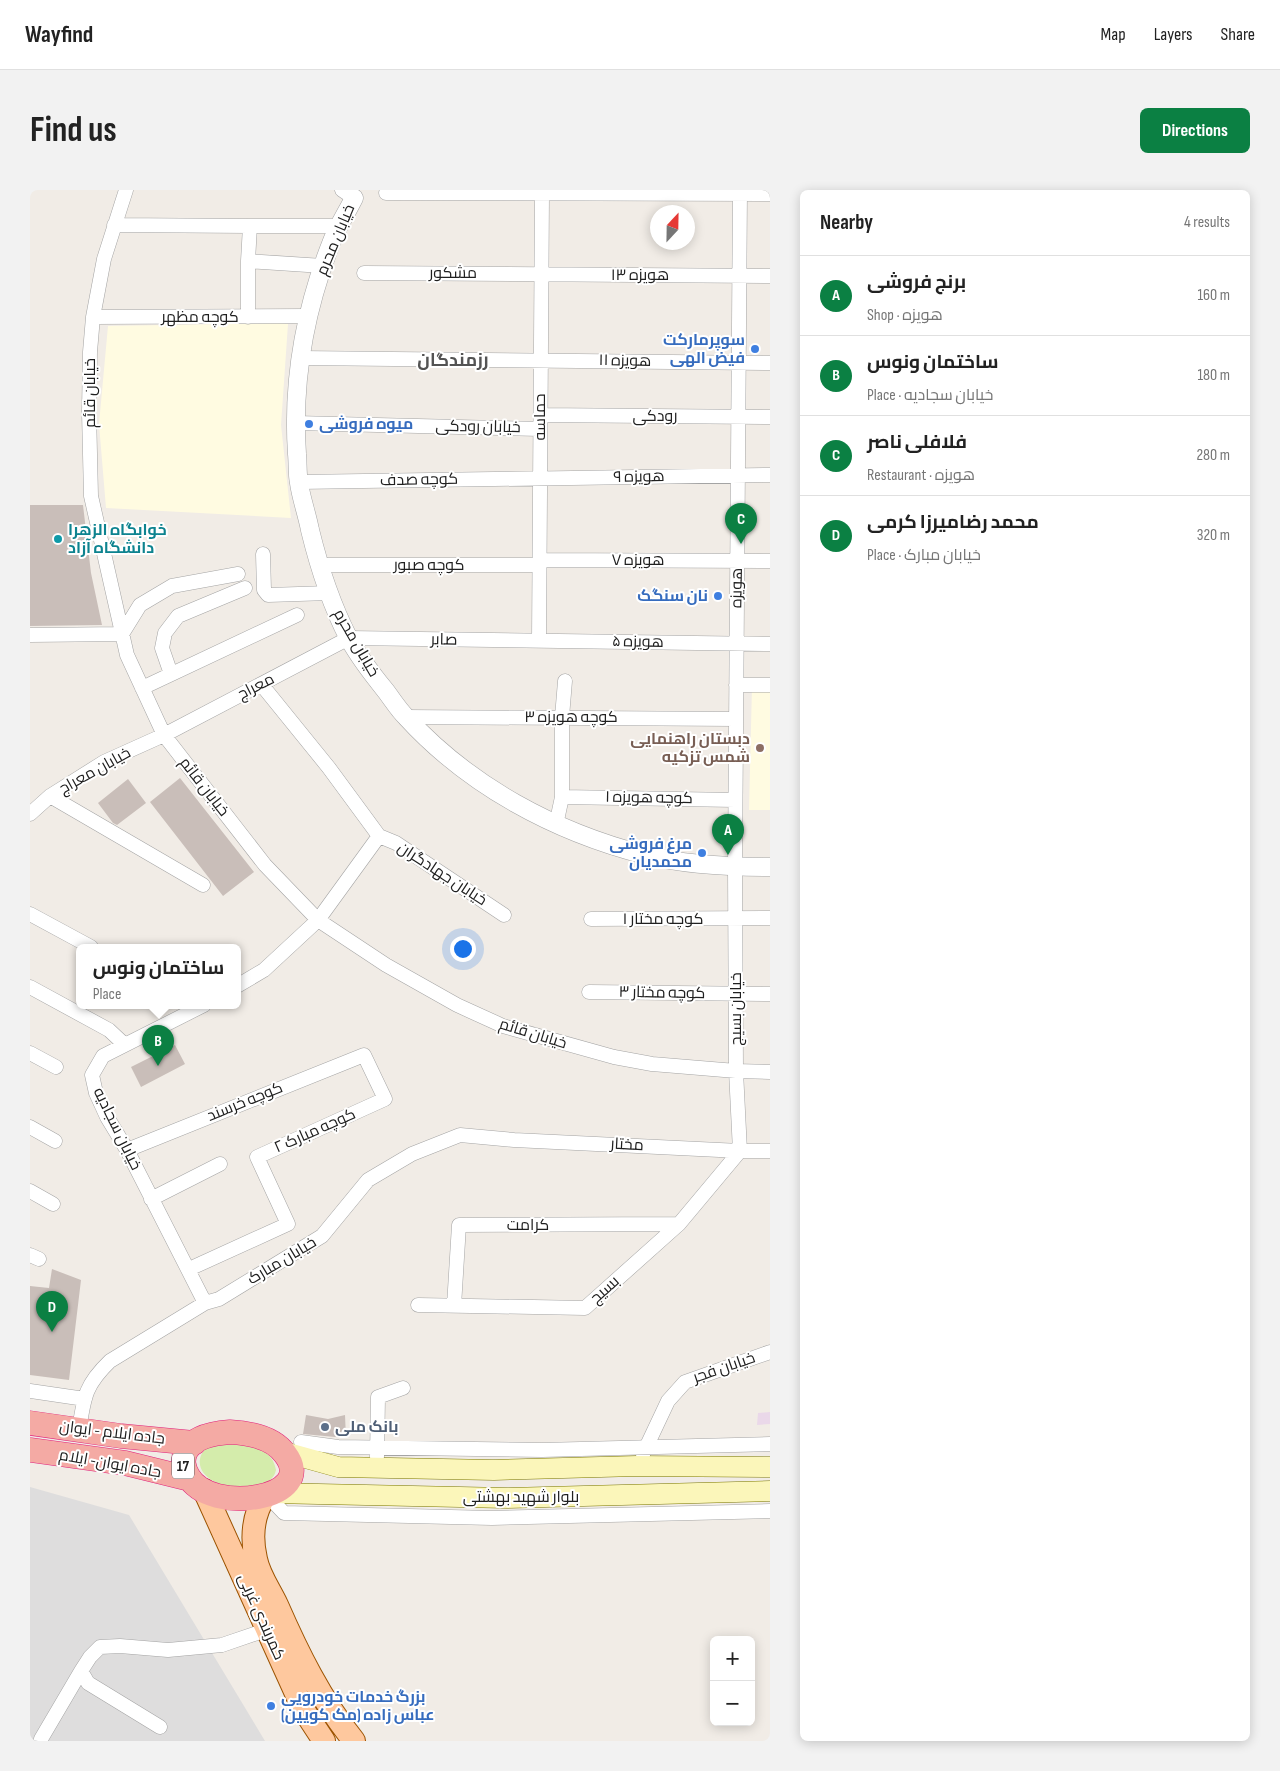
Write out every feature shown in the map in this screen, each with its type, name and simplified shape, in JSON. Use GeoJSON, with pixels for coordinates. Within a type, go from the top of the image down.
{"type":"FeatureCollection","features":[{"type":"Feature","properties":{"kind":"highway","name":"جاده ایلام - ایوان"},"geometry":{"type":"LineString","coordinates":[[30,1423],[120,1436],[194,1442]]}},
{"type":"Feature","properties":{"kind":"highway","name":"17"},"geometry":{"type":"LineString","coordinates":[[220,1432],[241,1432],[293,1447],[290,1478],[280,1489],[268,1495],[245,1499],[223,1497],[197,1484],[183,1466],[183,1459],[188,1447],[194,1442],[220,1432]]}},
{"type":"Feature","properties":{"kind":"highway","name":"جاده ایوان- ایلام"},"geometry":{"type":"LineString","coordinates":[[30,1450],[125,1463],[197,1484]]}},
{"type":"Feature","properties":{"kind":"main road","name":"بلوار شهید بهشتی"},"geometry":{"type":"LineString","coordinates":[[293,1447],[338,1467],[494,1470],[637,1466],[770,1467]]}},
{"type":"Feature","properties":{"kind":"main road","name":"کمربندی غربی"},"geometry":{"type":"LineString","coordinates":[[197,1484],[266,1607],[295,1646],[320,1692],[354,1741]]}},
{"type":"Feature","properties":{"kind":"main road","name":"بلوار شهید بهشتی"},"geometry":{"type":"LineString","coordinates":[[268,1495],[507,1498],[770,1491]]}},
{"type":"Feature","properties":{"kind":"main road","name":"کمربندی غربی"},"geometry":{"type":"LineString","coordinates":[[268,1495],[259,1505],[254,1523],[253,1538],[266,1607],[266,1630],[303,1710],[324,1741]]}},
{"type":"Feature","properties":{"kind":"street","name":"خیابان قائم"},"geometry":{"type":"LineString","coordinates":[[126,190],[104,259],[93,317],[90,352],[89,412],[91,496],[127,655],[164,735],[265,865],[318,920],[386,965],[456,1005],[503,1026],[614,1057],[652,1064],[770,1072]]}},
{"type":"Feature","properties":{"kind":"street"},"geometry":{"type":"LineString","coordinates":[[386,193],[740,192],[770,194]]}},
{"type":"Feature","properties":{"kind":"street","name":"هویزه"},"geometry":{"type":"LineString","coordinates":[[735,867],[740,192]]}},
{"type":"Feature","properties":{"kind":"street","name":"خیابان محرم"},"geometry":{"type":"LineString","coordinates":[[348,194],[340,226],[323,266],[308,316],[300,358],[295,423],[299,482],[319,565],[349,638],[364,663],[405,717],[453,762],[480,782],[556,825],[592,839],[647,856],[702,865],[770,867]]}},
{"type":"Feature","properties":{"kind":"street","name":"حماسه"},"geometry":{"type":"LineString","coordinates":[[539,641],[542,194]]}},
{"type":"Feature","properties":{"kind":"street"},"geometry":{"type":"LineString","coordinates":[[114,225],[340,226]]}},
{"type":"Feature","properties":{"kind":"street"},"geometry":{"type":"LineString","coordinates":[[248,316],[250,226]]}},
{"type":"Feature","properties":{"kind":"street"},"geometry":{"type":"LineString","coordinates":[[248,261],[323,266]]}},
{"type":"Feature","properties":{"kind":"street","name":"مشکور"},"geometry":{"type":"LineString","coordinates":[[364,273],[541,274]]}},
{"type":"Feature","properties":{"kind":"street","name":"هویزه ۱۳"},"geometry":{"type":"LineString","coordinates":[[541,274],[770,276]]}},
{"type":"Feature","properties":{"kind":"street","name":"کوچه مظهر"},"geometry":{"type":"LineString","coordinates":[[93,317],[308,316]]}},
{"type":"Feature","properties":{"kind":"street","name":"هویزه ۱۱"},"geometry":{"type":"LineString","coordinates":[[300,358],[770,363]]}},
{"type":"Feature","properties":{"kind":"street","name":"رودکی"},"geometry":{"type":"LineString","coordinates":[[540,422],[770,416]]}},
{"type":"Feature","properties":{"kind":"street","name":"خیابان رودکی"},"geometry":{"type":"LineString","coordinates":[[295,423],[540,422]]}},
{"type":"Feature","properties":{"kind":"street","name":"هویزه ۹"},"geometry":{"type":"LineString","coordinates":[[540,478],[770,475]]}},
{"type":"Feature","properties":{"kind":"street","name":"کوچه صدف"},"geometry":{"type":"LineString","coordinates":[[299,482],[540,478]]}},
{"type":"Feature","properties":{"kind":"street"},"geometry":{"type":"LineString","coordinates":[[263,554],[264,590],[268,595],[329,593]]}},
{"type":"Feature","properties":{"kind":"street","name":"هویزه ۷"},"geometry":{"type":"LineString","coordinates":[[539,562],[770,561]]}},
{"type":"Feature","properties":{"kind":"street","name":"کوچه صبور"},"geometry":{"type":"LineString","coordinates":[[319,565],[539,562]]}},
{"type":"Feature","properties":{"kind":"street"},"geometry":{"type":"LineString","coordinates":[[30,634],[122,634],[140,604],[172,586],[238,574]]}},
{"type":"Feature","properties":{"kind":"street"},"geometry":{"type":"LineString","coordinates":[[171,674],[162,648],[165,633],[178,616],[245,588]]}},
{"type":"Feature","properties":{"kind":"street"},"geometry":{"type":"LineString","coordinates":[[142,688],[297,615]]}},
{"type":"Feature","properties":{"kind":"street","name":"صابر"},"geometry":{"type":"LineString","coordinates":[[349,638],[539,641]]}},
{"type":"Feature","properties":{"kind":"street","name":"معراج"},"geometry":{"type":"LineString","coordinates":[[164,735],[349,638]]}},
{"type":"Feature","properties":{"kind":"street","name":"هویزه ۵"},"geometry":{"type":"LineString","coordinates":[[539,641],[770,644]]}},
{"type":"Feature","properties":{"kind":"street"},"geometry":{"type":"LineString","coordinates":[[556,825],[562,797],[562,717],[565,680]]}},
{"type":"Feature","properties":{"kind":"street"},"geometry":{"type":"LineString","coordinates":[[241,984],[264,970],[318,920],[378,836],[330,768],[262,684]]}},
{"type":"Feature","properties":{"kind":"street"},"geometry":{"type":"LineString","coordinates":[[736,685],[770,685]]}},
{"type":"Feature","properties":{"kind":"street","name":"کوچه هویزه ۳"},"geometry":{"type":"LineString","coordinates":[[405,717],[736,719]]}},
{"type":"Feature","properties":{"kind":"street","name":"خیابان معراج"},"geometry":{"type":"LineString","coordinates":[[30,814],[50,796],[104,762],[164,735]]}},
{"type":"Feature","properties":{"kind":"street"},"geometry":{"type":"LineString","coordinates":[[50,796],[203,885]]}},
{"type":"Feature","properties":{"kind":"street","name":"کوچه هویزه ۱"},"geometry":{"type":"LineString","coordinates":[[562,797],[735,800]]}},
{"type":"Feature","properties":{"kind":"street","name":"خیابان جهادگران"},"geometry":{"type":"LineString","coordinates":[[378,836],[396,843],[504,915]]}},
{"type":"Feature","properties":{"kind":"street","name":"خیابان بسیج"},"geometry":{"type":"LineString","coordinates":[[735,867],[736,1071],[740,1151]]}},
{"type":"Feature","properties":{"kind":"street"},"geometry":{"type":"LineString","coordinates":[[30,914],[85,944]]}},
{"type":"Feature","properties":{"kind":"street","name":"کوچه مختار ۱"},"geometry":{"type":"LineString","coordinates":[[591,919],[770,918]]}},
{"type":"Feature","properties":{"kind":"street"},"geometry":{"type":"LineString","coordinates":[[30,987],[109,1030],[125,1045]]}},
{"type":"Feature","properties":{"kind":"street","name":"کوچه مختار ۳"},"geometry":{"type":"LineString","coordinates":[[589,992],[770,994]]}},
{"type":"Feature","properties":{"kind":"street","name":"خیابان سجادیه"},"geometry":{"type":"LineString","coordinates":[[196,1009],[103,1056],[92,1075],[96,1094],[107,1118],[127,1150],[205,1303]]}},
{"type":"Feature","properties":{"kind":"street"},"geometry":{"type":"LineString","coordinates":[[30,1053],[56,1067]]}},
{"type":"Feature","properties":{"kind":"street","name":"کوچه خرسند"},"geometry":{"type":"LineString","coordinates":[[127,1150],[364,1055]]}},
{"type":"Feature","properties":{"kind":"street","name":"کوچه مبارک ۲"},"geometry":{"type":"LineString","coordinates":[[189,1269],[288,1224],[257,1157],[385,1099],[364,1055]]}},
{"type":"Feature","properties":{"kind":"street"},"geometry":{"type":"LineString","coordinates":[[30,1127],[55,1141]]}},
{"type":"Feature","properties":{"kind":"street","name":"خیابان مبارک"},"geometry":{"type":"LineString","coordinates":[[79,1430],[88,1387],[110,1361],[205,1303],[219,1300],[322,1236],[368,1180],[412,1154],[460,1135],[514,1140]]}},
{"type":"Feature","properties":{"kind":"street","name":"مختار"},"geometry":{"type":"LineString","coordinates":[[514,1140],[740,1151]]}},
{"type":"Feature","properties":{"kind":"street"},"geometry":{"type":"LineString","coordinates":[[740,1151],[770,1151]]}},
{"type":"Feature","properties":{"kind":"street","name":"بسیج"},"geometry":{"type":"LineString","coordinates":[[418,1305],[585,1308],[679,1224],[740,1151]]}},
{"type":"Feature","properties":{"kind":"street"},"geometry":{"type":"LineString","coordinates":[[151,1199],[220,1164]]}},
{"type":"Feature","properties":{"kind":"street"},"geometry":{"type":"LineString","coordinates":[[30,1192],[53,1204]]}},
{"type":"Feature","properties":{"kind":"street","name":"کرامت"},"geometry":{"type":"LineString","coordinates":[[454,1306],[459,1225],[679,1224]]}},
{"type":"Feature","properties":{"kind":"street","name":"خیابان فجر"},"geometry":{"type":"LineString","coordinates":[[637,1466],[668,1402],[685,1382],[770,1352]]}},
{"type":"Feature","properties":{"kind":"street"},"geometry":{"type":"LineString","coordinates":[[378,1468],[378,1397],[403,1388]]}},
{"type":"Feature","properties":{"kind":"street"},"geometry":{"type":"LineString","coordinates":[[30,1391],[85,1399]]}},
{"type":"Feature","properties":{"kind":"street"},"geometry":{"type":"LineString","coordinates":[[293,1447],[542,1450],[770,1444]]}},
{"type":"Feature","properties":{"kind":"street"},"geometry":{"type":"LineString","coordinates":[[268,1495],[284,1513],[492,1518],[770,1511]]}},
{"type":"Feature","properties":{"kind":"street"},"geometry":{"type":"LineString","coordinates":[[38,1738],[90,1656],[100,1647],[120,1646],[168,1650],[222,1645],[266,1630]]}},
{"type":"Feature","properties":{"kind":"street"},"geometry":{"type":"LineString","coordinates":[[80,1671],[88,1683],[160,1727]]}},
{"type":"Feature","properties":{"kind":"shaded area"},"geometry":{"type":"Polygon","coordinates":[[[288,324],[281,425],[291,518],[106,508],[99,424],[108,326],[288,324]]]}},
{"type":"Feature","properties":{"kind":"shaded area","name":"دبستان راهنمایی شمس تزکیه"},"geometry":{"type":"Polygon","coordinates":[[[752,686],[770,687],[770,810],[749,810],[752,686]]]}},
{"type":"Feature","properties":{"kind":"shaded area"},"geometry":{"type":"Polygon","coordinates":[[[770,1412],[770,1424],[757,1425],[758,1413],[770,1412]]]}},
{"type":"Feature","properties":{"kind":"shaded area"},"geometry":{"type":"Polygon","coordinates":[[[30,1487],[129,1515],[265,1741],[30,1741],[30,1487]]]}},
{"type":"Feature","properties":{"kind":"green space"},"geometry":{"type":"Polygon","coordinates":[[[231,1442],[259,1449],[270,1456],[276,1470],[271,1479],[261,1485],[248,1488],[220,1484],[209,1478],[202,1470],[200,1459],[203,1452],[211,1446],[231,1442]]]}},
{"type":"Feature","properties":{"kind":"building","name":"خوابگاه الزهرا دانشگاه آزاد"},"geometry":{"type":"Polygon","coordinates":[[[30,505],[83,505],[91,573],[102,625],[30,626],[30,505]]]}},
{"type":"Feature","properties":{"kind":"building"},"geometry":{"type":"Polygon","coordinates":[[[180,778],[254,872],[223,896],[150,802],[180,778]]]}},
{"type":"Feature","properties":{"kind":"building"},"geometry":{"type":"Polygon","coordinates":[[[128,779],[146,803],[117,825],[113,823],[98,803],[128,779]]]}},
{"type":"Feature","properties":{"kind":"building"},"geometry":{"type":"Polygon","coordinates":[[[175,1045],[185,1064],[141,1087],[131,1067],[175,1045]]]}},
{"type":"Feature","properties":{"kind":"building"},"geometry":{"type":"Polygon","coordinates":[[[52,1269],[81,1280],[69,1380],[30,1375],[30,1286],[49,1288],[52,1269]]]}},
{"type":"Feature","properties":{"kind":"building","name":"بانک ملی"},"geometry":{"type":"Polygon","coordinates":[[[306,1415],[328,1419],[345,1415],[346,1438],[303,1434],[306,1415]]]}},
{"type":"Feature","properties":{"kind":"place","name":"سوپرمارکت فیض الهی"},"geometry":{"type":"Point","coordinates":[755,349]}},
{"type":"Feature","properties":{"kind":"place","name":"میوه فروشی"},"geometry":{"type":"Point","coordinates":[309,424]}},
{"type":"Feature","properties":{"kind":"place","name":"خوابگاه الزهرا دانشگاه آزاد"},"geometry":{"type":"Point","coordinates":[58,539]}},
{"type":"Feature","properties":{"kind":"place","name":"فلافلی ناصر"},"geometry":{"type":"Point","coordinates":[741,544]}},
{"type":"Feature","properties":{"kind":"place","name":"نان سنگک"},"geometry":{"type":"Point","coordinates":[718,596]}},
{"type":"Feature","properties":{"kind":"place","name":"دبستان راهنمایی شمس تزکیه"},"geometry":{"type":"Point","coordinates":[760,748]}},
{"type":"Feature","properties":{"kind":"place","name":"مرغ فروشی محمدیان"},"geometry":{"type":"Point","coordinates":[702,853]}},
{"type":"Feature","properties":{"kind":"place","name":"برنج فروشی"},"geometry":{"type":"Point","coordinates":[728,855]}},
{"type":"Feature","properties":{"kind":"place","name":"ساختمان ونوس"},"geometry":{"type":"Point","coordinates":[158,1066]}},
{"type":"Feature","properties":{"kind":"place","name":"محمد رضامیرزا کرمی"},"geometry":{"type":"Point","coordinates":[52,1332]}},
{"type":"Feature","properties":{"kind":"place","name":"بانک ملی"},"geometry":{"type":"Point","coordinates":[325,1427]}},
{"type":"Feature","properties":{"kind":"place","name":"بزرگ خدمات خودرویی عباس زاده (مک کویین)"},"geometry":{"type":"Point","coordinates":[271,1706]}},
{"type":"Feature","properties":{"kind":"district","name":"رزمندگان"},"geometry":{"type":"Point","coordinates":[453,360]}}]}
